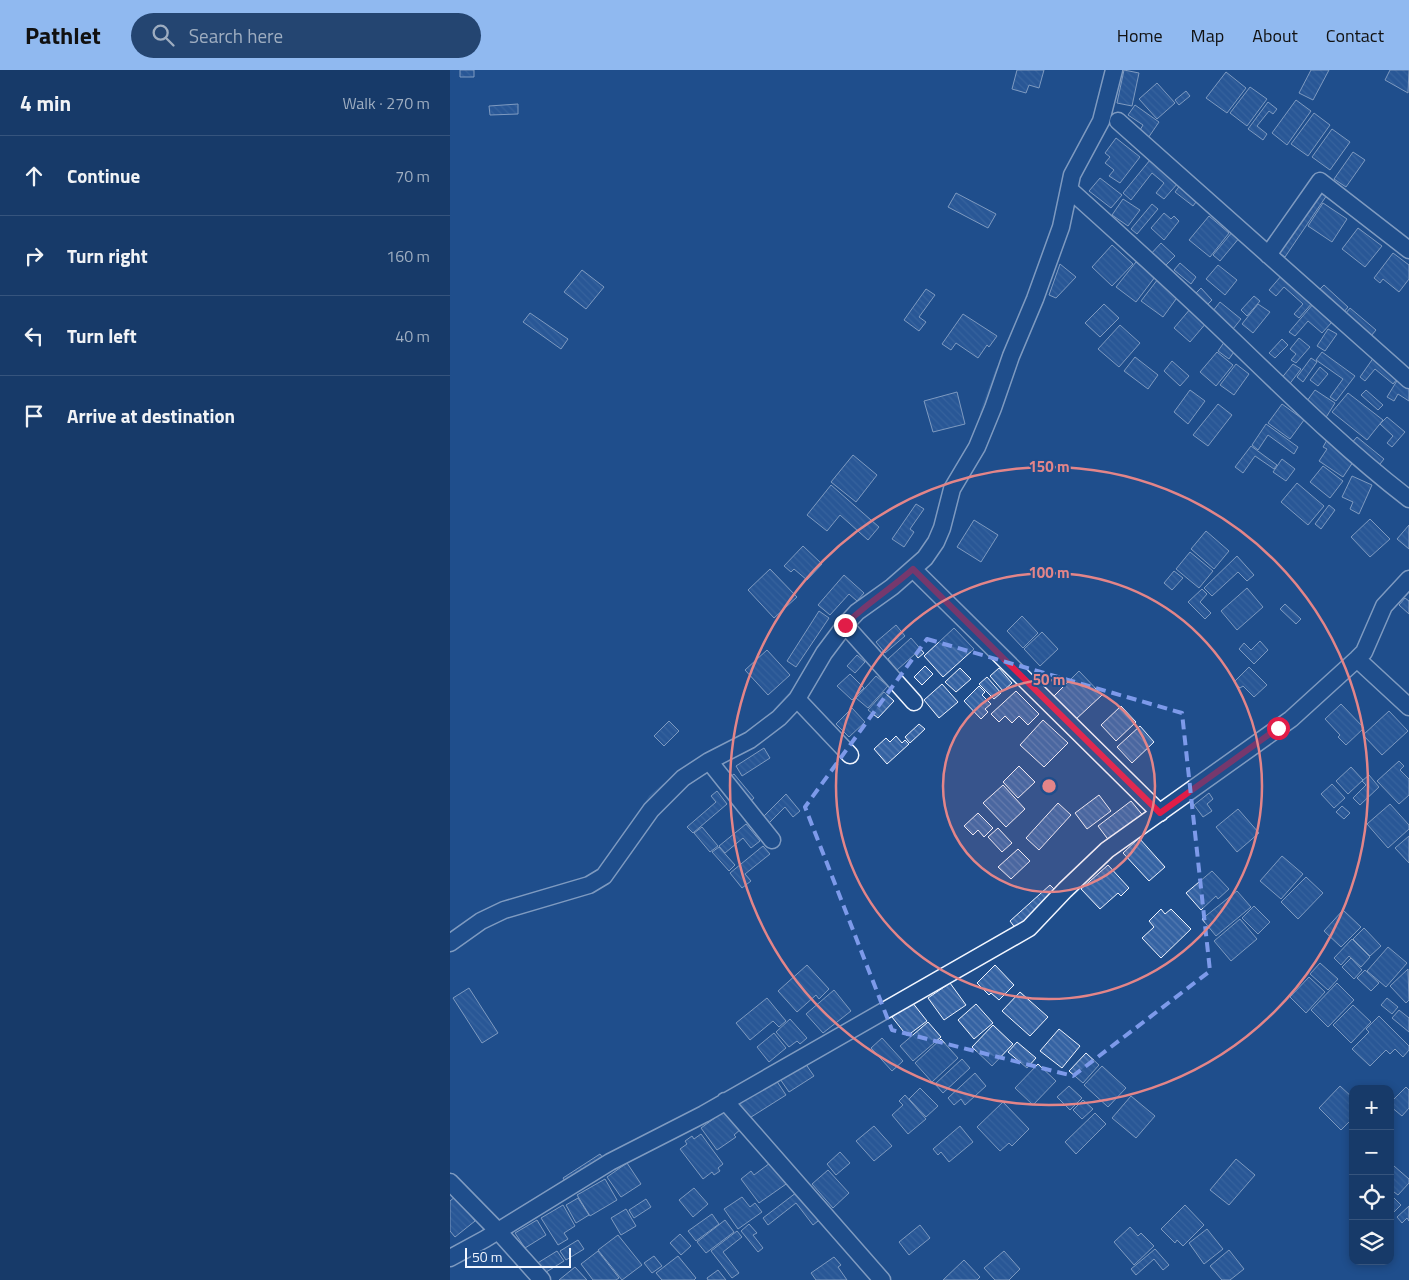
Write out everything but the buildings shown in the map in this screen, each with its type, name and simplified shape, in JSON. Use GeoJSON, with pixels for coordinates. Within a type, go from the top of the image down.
{"type":"FeatureCollection","features":[{"type":"Feature","properties":{"kind":"street"},"geometry":{"type":"LineString","coordinates":[[450,943],[481,921],[504,910],[589,885],[604,876],[651,810],[683,778],[709,761],[750,740],[779,718],[797,699],[824,653],[845,625],[857,612],[892,587],[925,558],[936,542],[942,528],[952,489],[984,432],[1061,227],[1072,175],[1101,120],[1114,70]]}},
{"type":"Feature","properties":{"kind":"street"},"geometry":{"type":"LineString","coordinates":[[1118,122],[1409,380]]}},
{"type":"Feature","properties":{"kind":"street"},"geometry":{"type":"LineString","coordinates":[[1268,255],[1320,182],[1409,250]]}},
{"type":"Feature","properties":{"kind":"street"},"geometry":{"type":"LineString","coordinates":[[1069,189],[1214,322],[1336,438],[1409,498]]}},
{"type":"Feature","properties":{"kind":"street"},"geometry":{"type":"LineString","coordinates":[[913,569],[1160,813]]}},
{"type":"Feature","properties":{"kind":"street"},"geometry":{"type":"LineString","coordinates":[[450,1258],[610,1162],[725,1101],[1029,928],[1107,850],[1291,719],[1357,659],[1364,652],[1384,606],[1409,579]]}},
{"type":"Feature","properties":{"kind":"street"},"geometry":{"type":"LineString","coordinates":[[845,625],[914,702]]}},
{"type":"Feature","properties":{"kind":"street"},"geometry":{"type":"LineString","coordinates":[[1357,659],[1409,707]]}},
{"type":"Feature","properties":{"kind":"street"},"geometry":{"type":"LineString","coordinates":[[797,699],[850,755]]}},
{"type":"Feature","properties":{"kind":"street"},"geometry":{"type":"LineString","coordinates":[[709,761],[772,840]]}},
{"type":"Feature","properties":{"kind":"street"},"geometry":{"type":"LineString","coordinates":[[725,1101],[882,1280]]}},
{"type":"Feature","properties":{"kind":"street"},"geometry":{"type":"LineString","coordinates":[[450,1182],[498,1230],[542,1280]]}},
{"type":"Feature","properties":{"kind":"highlighted area"},"geometry":{"type":"Polygon","coordinates":[[[927,639],[1182,713],[1210,971],[1073,1076],[892,1030],[805,807],[927,639]]]}},
{"type":"Feature","properties":{"kind":"waterway"},"geometry":{"type":"LineString","coordinates":[[982,413],[998,369]]}},
{"type":"Feature","properties":{"kind":"waterway"},"geometry":{"type":"LineString","coordinates":[[776,710],[796,688]]}},
{"type":"Feature","properties":{"kind":"waterway"},"geometry":{"type":"LineString","coordinates":[[646,805],[651,797],[664,786]]}},
{"type":"Feature","properties":{"kind":"route"},"geometry":{"type":"LineString","coordinates":[[845,625],[857,612],[913,569],[1160,813],[1278,728]]}}]}
